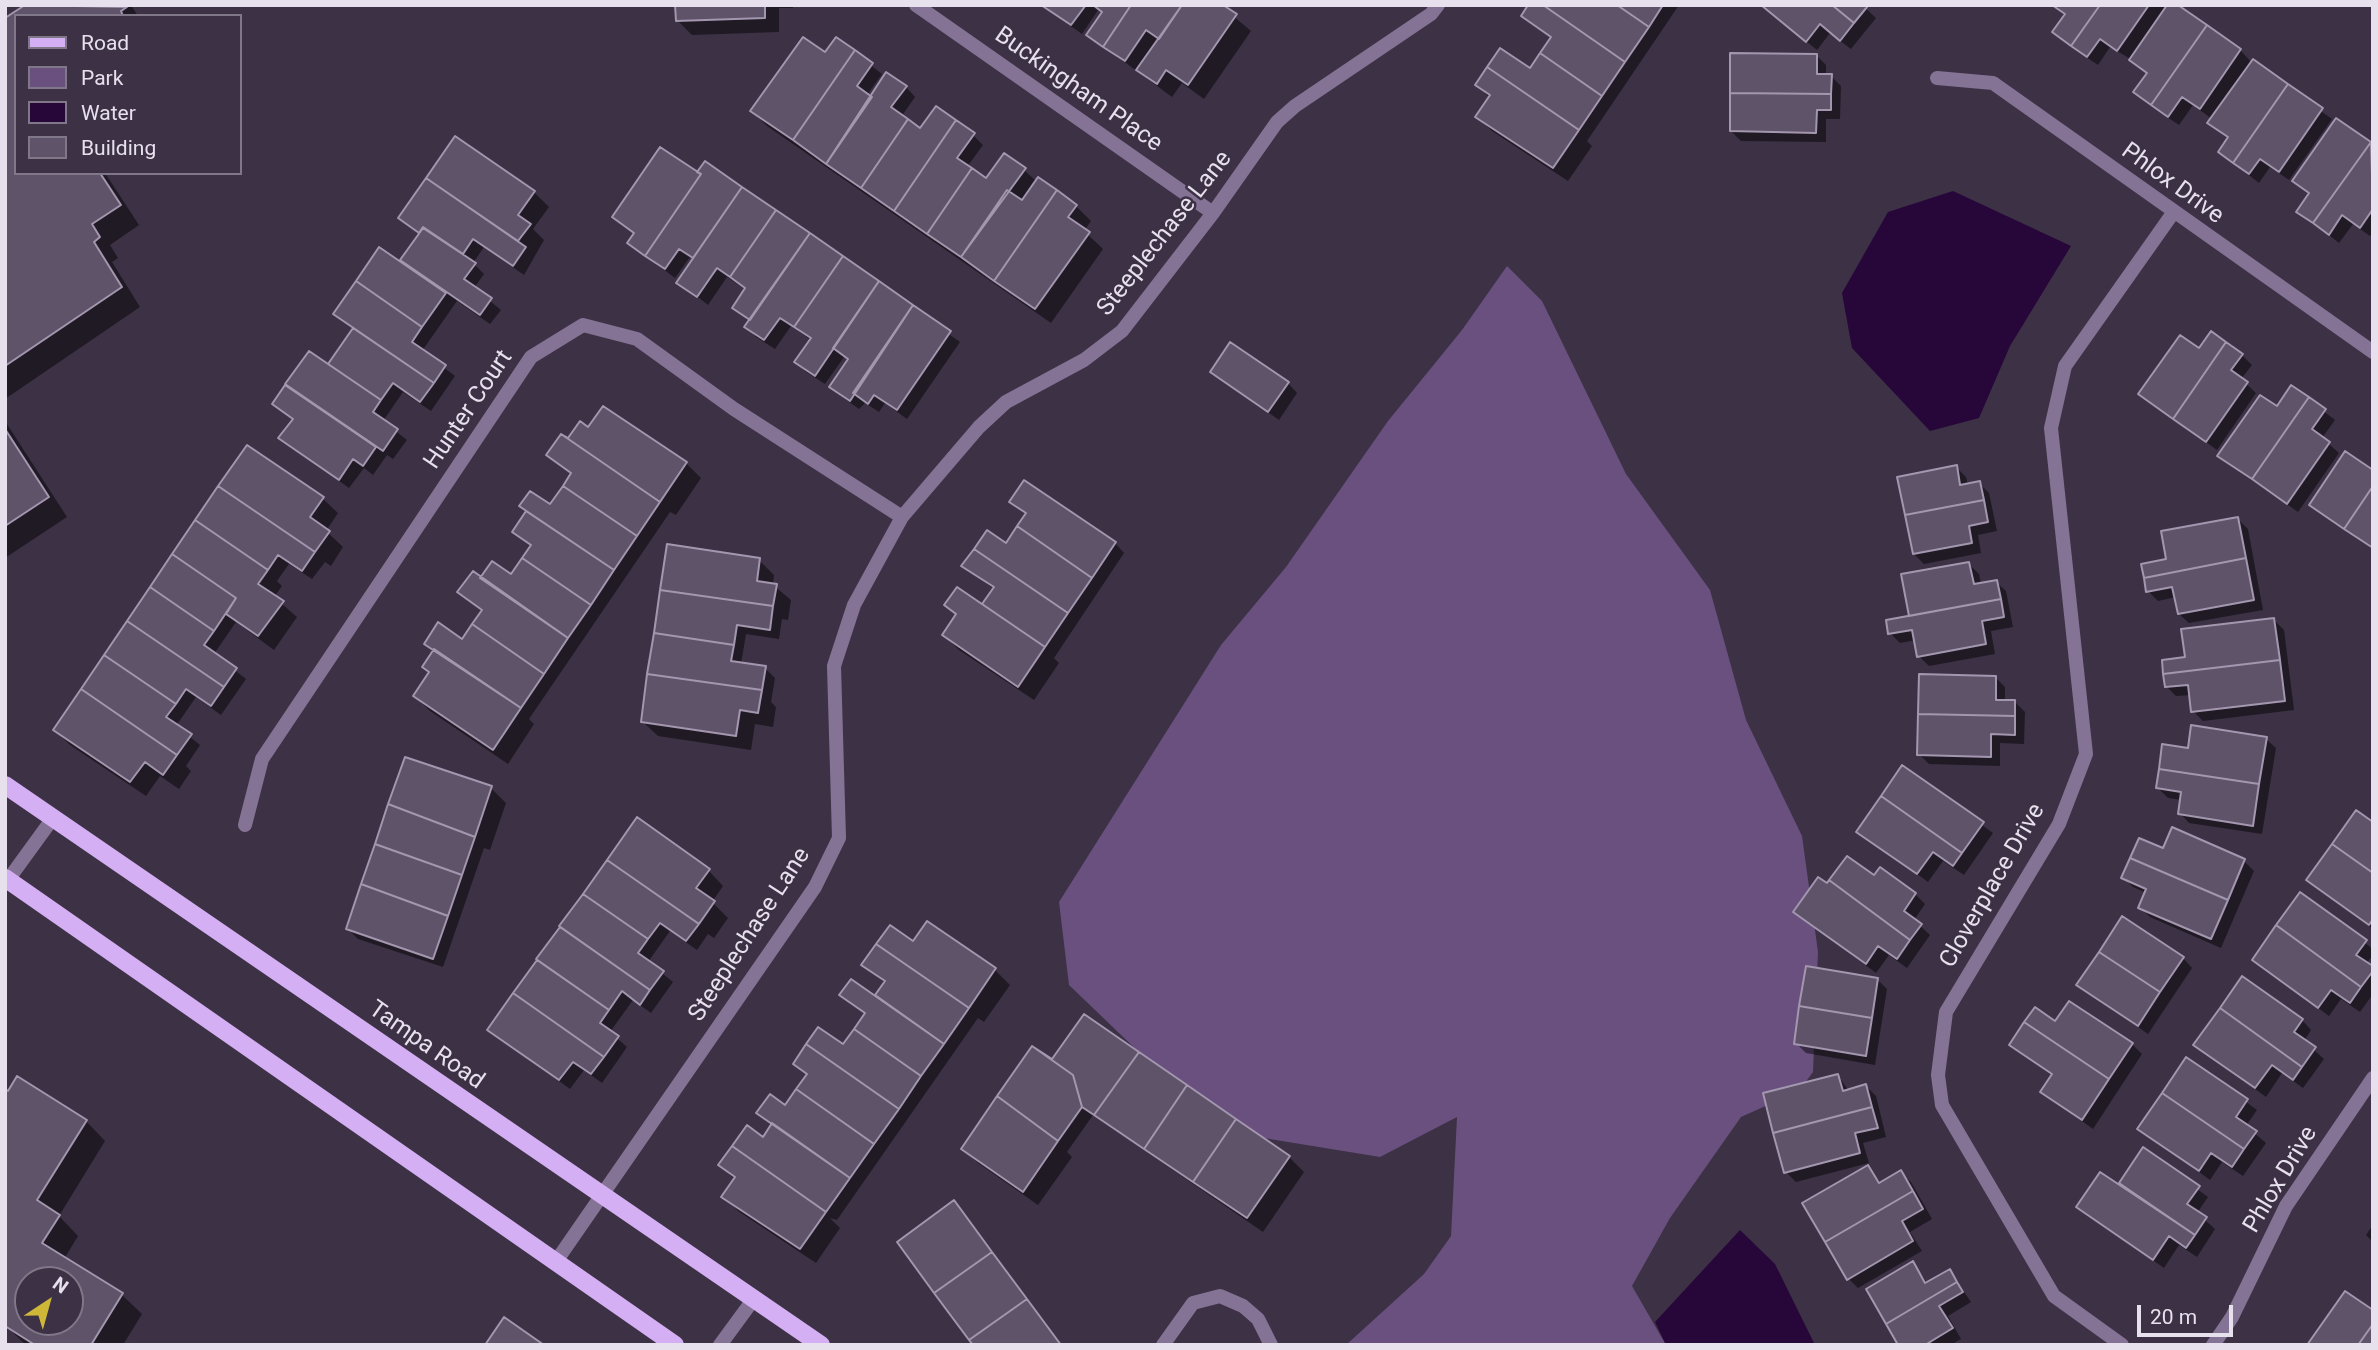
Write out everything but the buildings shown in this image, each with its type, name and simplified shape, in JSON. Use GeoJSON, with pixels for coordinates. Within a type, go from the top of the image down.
{"type":"FeatureCollection","features":[{"type":"Feature","properties":{"kind":"main road","name":"Tampa Road"},"geometry":{"type":"LineString","coordinates":[[5,785],[600,1196],[821,1345]]}},
{"type":"Feature","properties":{"kind":"main road"},"geometry":{"type":"LineString","coordinates":[[7,879],[557,1260],[675,1345]]}},
{"type":"Feature","properties":{"kind":"street","name":"Buckingham Place"},"geometry":{"type":"LineString","coordinates":[[916,5],[1213,213]]}},
{"type":"Feature","properties":{"kind":"street","name":"Steeplechase Lane"},"geometry":{"type":"LineString","coordinates":[[557,1260],[815,887],[839,838],[834,666],[854,605],[902,517],[979,427],[1006,402],[1084,360],[1122,331],[1213,213],[1277,122],[1438,5]]}},
{"type":"Feature","properties":{"kind":"street","name":"Phlox Drive"},"geometry":{"type":"LineString","coordinates":[[1937,78],[1993,83],[2173,213],[2373,352]]}},
{"type":"Feature","properties":{"kind":"street","name":"Cloverplace Drive"},"geometry":{"type":"LineString","coordinates":[[2122,1345],[2054,1296],[1942,1105],[1938,1074],[1946,1012],[2059,824],[2086,754],[2051,428],[2065,366],[2173,213]]}},
{"type":"Feature","properties":{"kind":"street","name":"Hunter Court"},"geometry":{"type":"LineString","coordinates":[[245,825],[262,758],[531,357],[583,325],[637,339],[734,409],[902,517]]}},
{"type":"Feature","properties":{"kind":"street"},"geometry":{"type":"LineString","coordinates":[[7,879],[53,818]]}},
{"type":"Feature","properties":{"kind":"street","name":"Phlox Drive"},"geometry":{"type":"LineString","coordinates":[[2213,1345],[2232,1317],[2286,1206],[2373,1078]]}},
{"type":"Feature","properties":{"kind":"street"},"geometry":{"type":"LineString","coordinates":[[1163,1345],[1193,1303],[1220,1296],[1243,1306],[1258,1320],[1271,1345]]}},
{"type":"Feature","properties":{"kind":"street"},"geometry":{"type":"LineString","coordinates":[[720,1345],[753,1300]]}},
{"type":"Feature","properties":{"kind":"green space"},"geometry":{"type":"Polygon","coordinates":[[[1507,266],[1542,301],[1626,474],[1710,590],[1746,720],[1802,836],[1818,952],[1813,1072],[1799,1091],[1741,1117],[1670,1218],[1632,1286],[1666,1345],[1346,1345],[1424,1274],[1451,1236],[1457,1117],[1380,1157],[1239,1134],[1145,1058],[1069,985],[1059,902],[1221,645],[1286,567],[1388,421],[1462,330],[1507,266]]]}},
{"type":"Feature","properties":{"kind":"water"},"geometry":{"type":"Polygon","coordinates":[[[1953,191],[2071,246],[2010,346],[1979,418],[1930,431],[1852,348],[1842,293],[1888,212],[1953,191]]]}},
{"type":"Feature","properties":{"kind":"water"},"geometry":{"type":"Polygon","coordinates":[[[1740,1230],[1775,1264],[1815,1345],[1666,1345],[1655,1322],[1740,1230]]]}}]}
